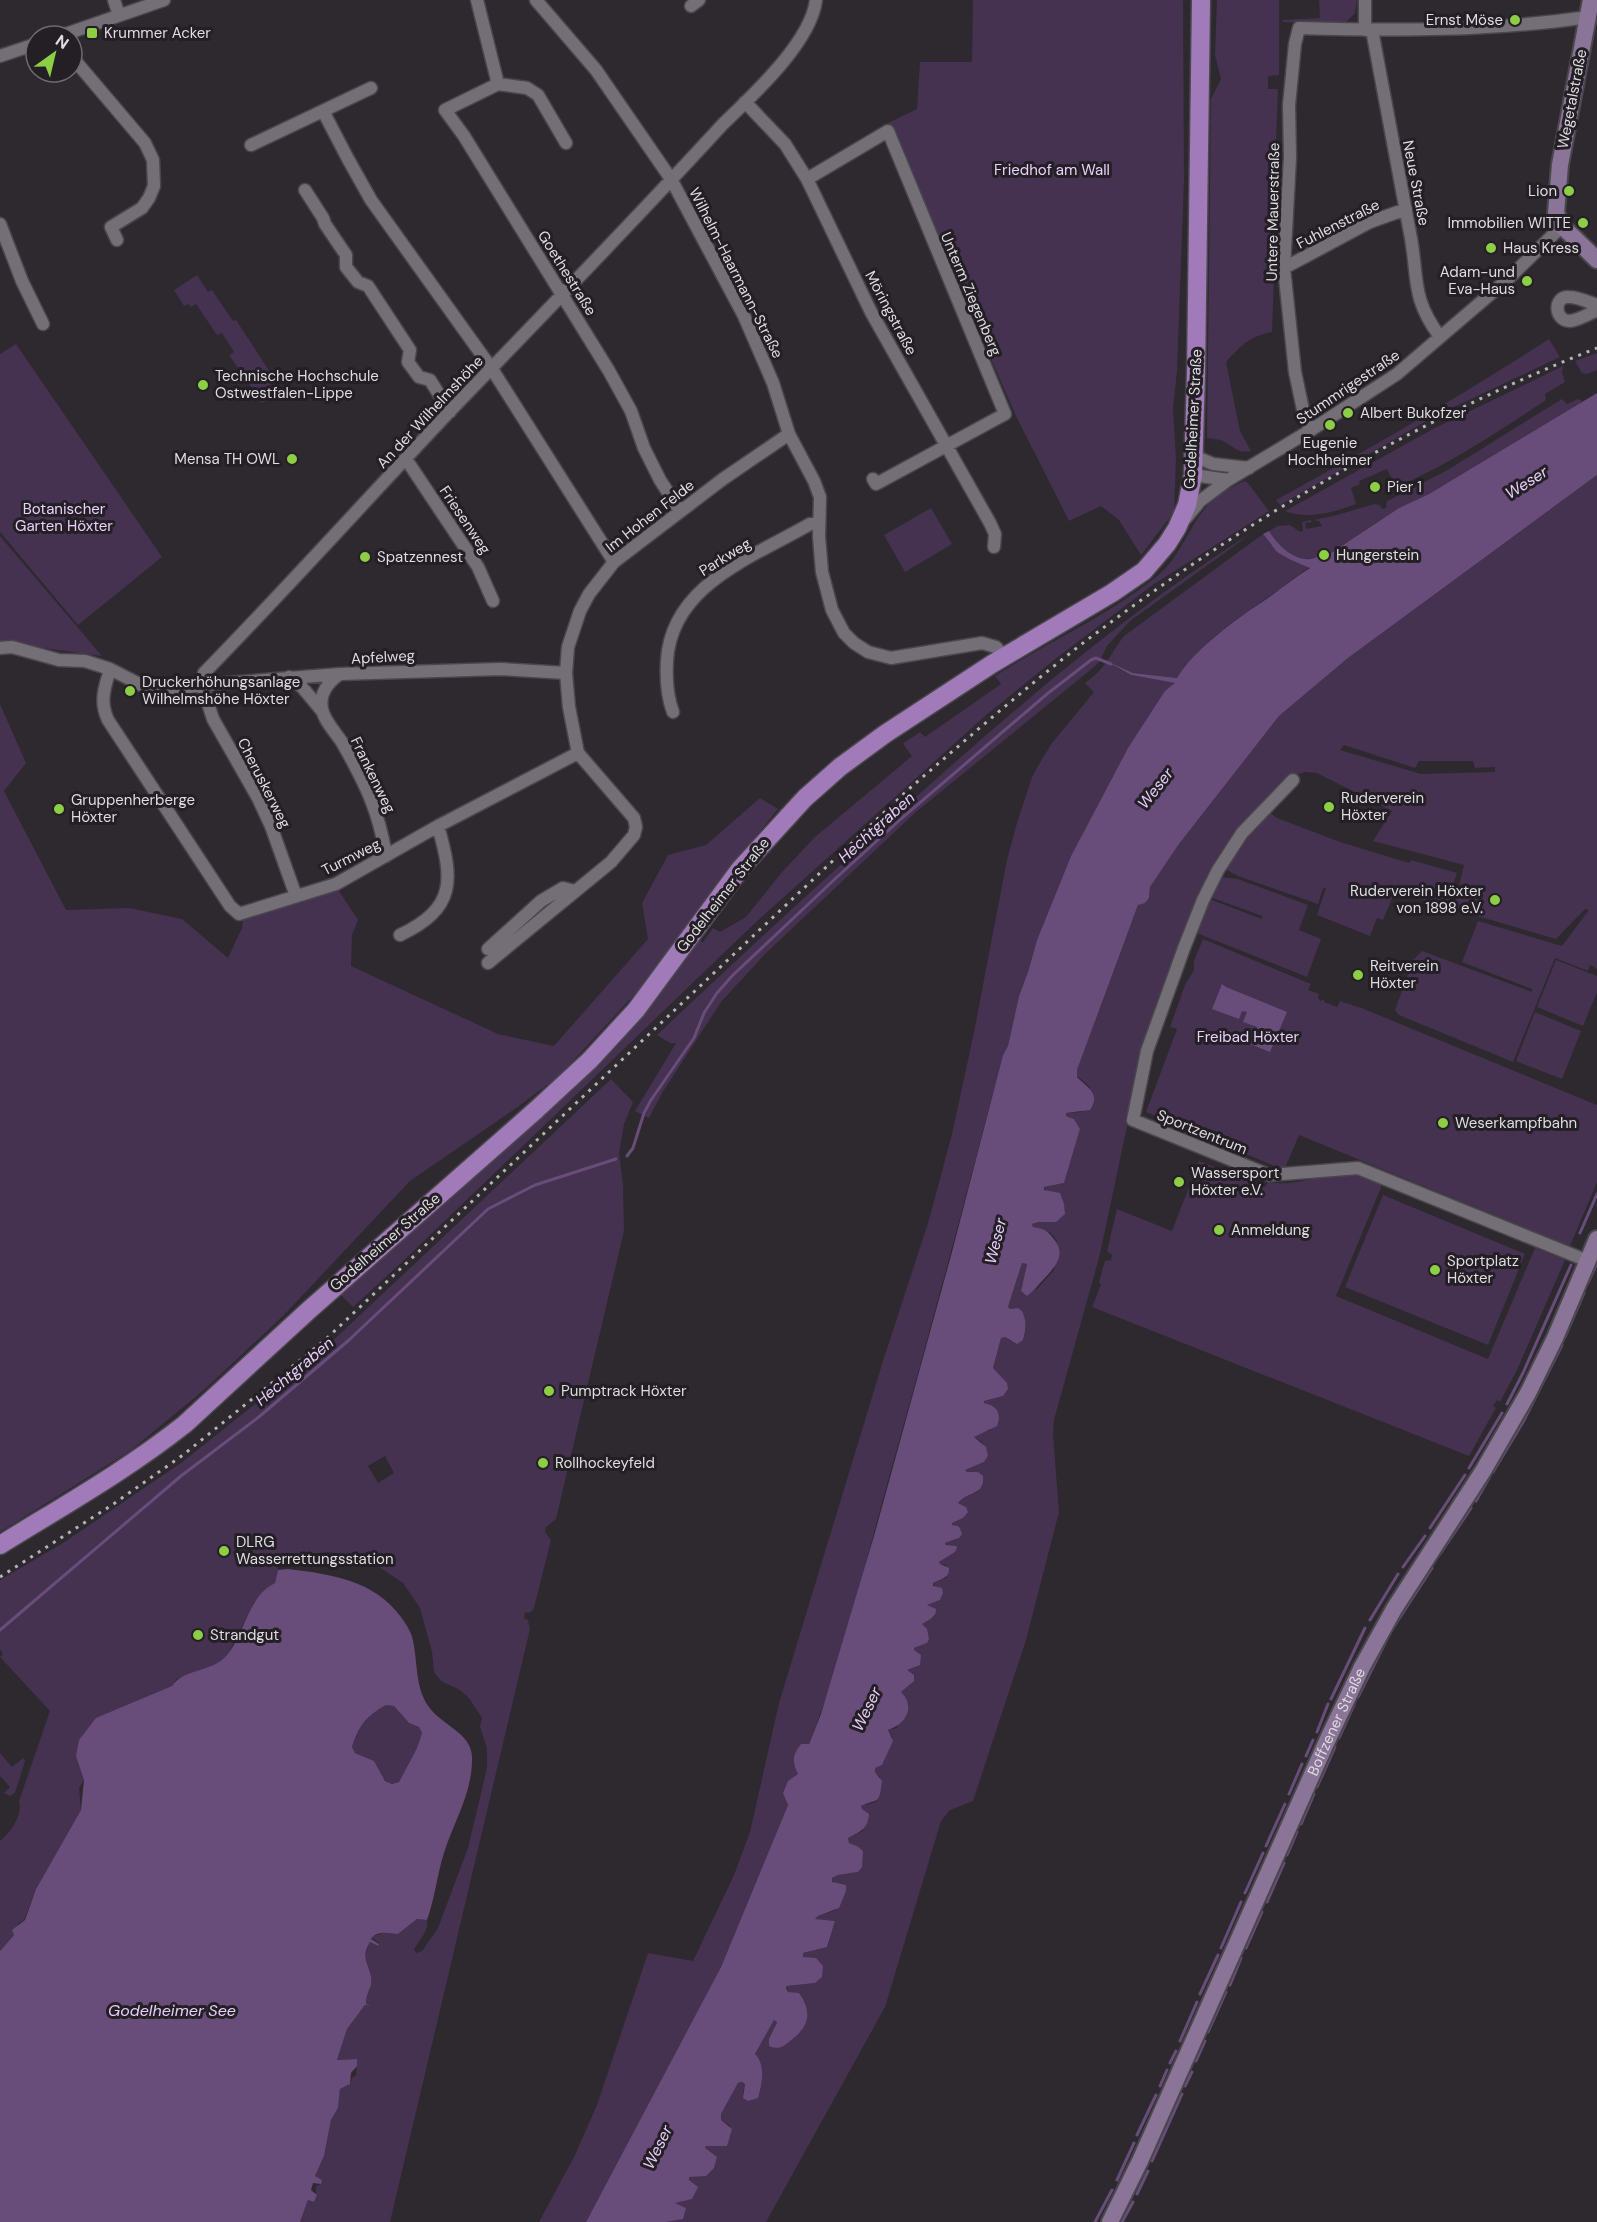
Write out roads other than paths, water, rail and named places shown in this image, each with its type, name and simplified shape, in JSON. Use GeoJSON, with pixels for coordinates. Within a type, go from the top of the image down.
{"type":"FeatureCollection","features":[{"type":"Feature","properties":{"kind":"main road","name":"Godelheimer Straße"},"geometry":{"type":"LineString","coordinates":[[0,1545],[112,1476],[185,1424],[385,1242],[537,1110],[590,1060],[636,1010],[740,868],[805,798],[840,767],[885,734],[1004,657],[1112,593],[1144,571],[1156,559],[1177,528],[1187,505],[1193,466],[1201,0]]}},
{"type":"Feature","properties":{"kind":"street"},"geometry":{"type":"LineString","coordinates":[[114,0],[119,15]]}},
{"type":"Feature","properties":{"kind":"street"},"geometry":{"type":"LineString","coordinates":[[84,27],[164,0]]}},
{"type":"Feature","properties":{"kind":"street"},"geometry":{"type":"LineString","coordinates":[[477,0],[498,84],[527,88],[538,95],[566,143]]}},
{"type":"Feature","properties":{"kind":"street","name":"Wilhelm-Haarmann-Straße"},"geometry":{"type":"LineString","coordinates":[[536,0],[596,70],[671,179],[710,250],[760,350],[789,434],[820,497],[822,572],[832,610],[844,633],[868,652],[891,658],[982,644],[996,647],[1004,657]]}},
{"type":"Feature","properties":{"kind":"street","name":"An der Wilhelmshöhe"},"geometry":{"type":"LineString","coordinates":[[202,685],[201,680],[204,673],[746,102],[801,39],[810,24],[816,0]]}},
{"type":"Feature","properties":{"kind":"street","name":"Neue Straße"},"geometry":{"type":"LineString","coordinates":[[1365,0],[1368,30],[1412,241],[1418,298],[1424,313],[1440,337]]}},
{"type":"Feature","properties":{"kind":"street"},"geometry":{"type":"LineString","coordinates":[[1368,30],[1482,28],[1590,8]]}},
{"type":"Feature","properties":{"kind":"street","name":"Wegetalstraße"},"geometry":{"type":"LineString","coordinates":[[1562,226],[1556,213],[1556,198],[1569,111],[1590,8]]}},
{"type":"Feature","properties":{"kind":"street","name":"Untere Mauerstraße"},"geometry":{"type":"LineString","coordinates":[[1311,430],[1305,419],[1295,372],[1284,268],[1290,157],[1289,105],[1295,44],[1299,28],[1368,30]]}},
{"type":"Feature","properties":{"kind":"street"},"geometry":{"type":"LineString","coordinates":[[0,56],[24,48]]}},
{"type":"Feature","properties":{"kind":"street"},"geometry":{"type":"LineString","coordinates":[[84,71],[145,143],[153,160],[154,186],[149,198],[142,208],[111,227],[117,240]]}},
{"type":"Feature","properties":{"kind":"street","name":"Goethestraße"},"geometry":{"type":"LineString","coordinates":[[498,84],[445,110],[464,136],[563,296],[631,411],[652,464],[680,511]]}},
{"type":"Feature","properties":{"kind":"street"},"geometry":{"type":"LineString","coordinates":[[251,145],[371,88]]}},
{"type":"Feature","properties":{"kind":"street","name":"Möringstraße"},"geometry":{"type":"LineString","coordinates":[[746,102],[785,144],[807,179],[871,312],[995,534],[994,547]]}},
{"type":"Feature","properties":{"kind":"street"},"geometry":{"type":"LineString","coordinates":[[323,111],[371,200],[492,369],[614,562]]}},
{"type":"Feature","properties":{"kind":"street","name":"Unterm Ziegenberg"},"geometry":{"type":"LineString","coordinates":[[807,179],[888,131],[1005,414],[876,484],[873,479]]}},
{"type":"Feature","properties":{"kind":"street"},"geometry":{"type":"LineString","coordinates":[[305,190],[346,255],[346,267],[358,282],[368,286],[410,350],[408,362],[419,377],[430,380],[450,412]]}},
{"type":"Feature","properties":{"kind":"street","name":"Fuhlenstraße"},"geometry":{"type":"LineString","coordinates":[[1284,268],[1370,222],[1406,208]]}},
{"type":"Feature","properties":{"kind":"street"},"geometry":{"type":"LineString","coordinates":[[0,224],[22,281],[43,324]]}},
{"type":"Feature","properties":{"kind":"street"},"geometry":{"type":"LineString","coordinates":[[1562,226],[1597,260]]}},
{"type":"Feature","properties":{"kind":"street","name":"Stummrigestraße"},"geometry":{"type":"LineString","coordinates":[[1177,528],[1200,501],[1228,480],[1397,374],[1508,279],[1562,226]]}},
{"type":"Feature","properties":{"kind":"street"},"geometry":{"type":"LineString","coordinates":[[1597,305],[1570,297],[1563,298],[1557,308],[1562,319],[1568,321],[1597,310]]}},
{"type":"Feature","properties":{"kind":"street","name":"Im Hohen Felde"},"geometry":{"type":"LineString","coordinates":[[488,963],[611,862],[634,835],[636,827],[634,818],[578,753],[568,707],[566,674],[568,647],[580,611],[589,594],[614,562],[680,511],[789,434]]}},
{"type":"Feature","properties":{"kind":"street","name":"Friesenweg"},"geometry":{"type":"LineString","coordinates":[[406,459],[478,567],[493,601]]}},
{"type":"Feature","properties":{"kind":"street"},"geometry":{"type":"LineString","coordinates":[[1193,466],[1213,464],[1250,468]]}},
{"type":"Feature","properties":{"kind":"street"},"geometry":{"type":"LineString","coordinates":[[1193,466],[1228,480]]}},
{"type":"Feature","properties":{"kind":"street","name":"Parkweg"},"geometry":{"type":"LineString","coordinates":[[673,712],[666,675],[669,641],[683,610],[693,597],[710,582],[749,558],[810,524],[819,524]]}},
{"type":"Feature","properties":{"kind":"street"},"geometry":{"type":"LineString","coordinates":[[0,648],[12,647],[59,660],[85,661],[110,669],[147,688],[164,691],[202,685]]}},
{"type":"Feature","properties":{"kind":"street","name":"Turmweg"},"geometry":{"type":"LineString","coordinates":[[110,669],[104,687],[102,705],[108,720],[230,906],[239,915],[336,884],[438,826],[578,753]]}},
{"type":"Feature","properties":{"kind":"street","name":"Apfelweg"},"geometry":{"type":"LineString","coordinates":[[202,685],[340,674],[501,669],[566,674]]}},
{"type":"Feature","properties":{"kind":"street"},"geometry":{"type":"LineString","coordinates":[[322,711],[322,700],[326,687],[340,674]]}},
{"type":"Feature","properties":{"kind":"street","name":"Frankenweg"},"geometry":{"type":"LineString","coordinates":[[289,677],[302,687],[322,711],[343,743],[377,811],[386,856]]}},
{"type":"Feature","properties":{"kind":"street","name":"Cheruskerweg"},"geometry":{"type":"LineString","coordinates":[[202,685],[213,719],[258,798],[271,826],[296,896]]}},
{"type":"Feature","properties":{"kind":"street","name":"Sportzentrum"},"geometry":{"type":"LineString","coordinates":[[1293,780],[1242,833],[1222,863],[1203,900],[1147,1051],[1132,1120],[1269,1175],[1358,1168],[1588,1261]]}},
{"type":"Feature","properties":{"kind":"street"},"geometry":{"type":"LineString","coordinates":[[400,934],[418,926],[431,916],[446,895],[449,877],[438,826]]}},
{"type":"Feature","properties":{"kind":"street","name":"Im Hohen Felde"},"geometry":{"type":"LineString","coordinates":[[488,949],[541,901],[563,888],[575,891]]}},
{"type":"Feature","properties":{"kind":"street","name":"Boffzener Straße"},"geometry":{"type":"LineString","coordinates":[[1110,2222],[1131,2181],[1362,1667],[1394,1609],[1484,1471],[1517,1413],[1544,1361],[1597,1239]]}},
{"type":"Feature","properties":{"kind":"water","name":"Weser"},"geometry":{"type":"Polygon","coordinates":[[[1597,393],[1597,475],[1348,658],[1279,716],[1179,844],[1150,887],[1149,898],[1145,903],[1138,905],[1077,1070],[1077,1077],[1094,1095],[1093,1104],[1090,1110],[1066,1113],[1066,1116],[1074,1119],[1080,1129],[1064,1183],[1044,1187],[1044,1190],[1060,1193],[1065,1214],[1056,1222],[1032,1224],[1033,1227],[1043,1229],[1053,1238],[1059,1249],[1058,1260],[1027,1296],[1021,1291],[1027,1264],[1022,1263],[1008,1307],[1022,1311],[1026,1326],[1023,1340],[1017,1344],[1005,1337],[1001,1338],[993,1368],[1007,1383],[1008,1389],[1003,1396],[984,1401],[999,1414],[997,1426],[974,1437],[986,1447],[988,1456],[984,1462],[965,1470],[978,1472],[983,1476],[983,1482],[978,1490],[958,1503],[966,1507],[968,1512],[963,1518],[952,1523],[952,1525],[959,1526],[962,1534],[959,1538],[945,1543],[956,1546],[955,1552],[939,1562],[949,1568],[949,1571],[944,1578],[933,1583],[933,1586],[942,1588],[943,1593],[940,1600],[927,1605],[936,1609],[936,1612],[932,1618],[922,1624],[927,1629],[929,1639],[927,1643],[914,1648],[921,1655],[920,1665],[907,1670],[914,1675],[914,1681],[901,1692],[908,1703],[907,1714],[900,1724],[888,1730],[893,1741],[882,1765],[875,1768],[875,1772],[882,1781],[879,1797],[861,1806],[869,1814],[867,1823],[860,1832],[848,1838],[849,1843],[863,1851],[862,1867],[858,1872],[832,1878],[832,1882],[846,1885],[839,1908],[815,1919],[835,1921],[827,1947],[803,1953],[803,1957],[816,1958],[823,1966],[822,1977],[815,1983],[787,1986],[786,1988],[788,1992],[799,1993],[803,2000],[807,2013],[805,2025],[787,2043],[775,2048],[769,2046],[769,2039],[777,2022],[774,2020],[755,2054],[762,2069],[758,2098],[748,2101],[743,2098],[745,2084],[738,2083],[721,2114],[721,2120],[732,2129],[727,2146],[706,2146],[705,2148],[717,2157],[714,2168],[706,2176],[689,2177],[689,2180],[698,2187],[692,2199],[675,2203],[686,2208],[683,2219],[665,2222],[586,2222],[721,1967],[788,1805],[783,1793],[788,1781],[798,1774],[794,1762],[795,1755],[801,1744],[809,1744],[821,1714],[874,1536],[1003,1055],[1008,1046],[1019,996],[1037,940],[1071,856],[1128,748],[1165,691],[1175,683],[1131,675],[1108,662],[1133,673],[1177,678],[1195,656],[1218,634],[1310,568],[1277,552],[1263,534],[1269,531],[1281,546],[1298,557],[1311,559],[1319,556],[1325,557],[1399,508],[1429,494],[1597,393]]]}},
{"type":"Feature","properties":{"kind":"water"},"geometry":{"type":"Polygon","coordinates":[[[1222,984],[1287,1012],[1270,1052],[1250,1044],[1257,1027],[1243,1022],[1247,1012],[1242,1011],[1239,1019],[1212,1009],[1222,984]]]}},
{"type":"Feature","properties":{"kind":"water","name":"Godelheimer See"},"geometry":{"type":"Polygon","coordinates":[[[278,1570],[304,1571],[350,1581],[378,1595],[390,1605],[403,1620],[411,1635],[424,1700],[434,1713],[467,1741],[472,1757],[466,1794],[444,1853],[427,1920],[417,1919],[398,1934],[376,1934],[371,1939],[379,1944],[378,1946],[370,1942],[367,1948],[366,1959],[371,1985],[366,2004],[372,2006],[365,2005],[347,2029],[337,2060],[357,2059],[357,2066],[351,2073],[350,2084],[340,2089],[338,2108],[331,2120],[324,2156],[315,2176],[322,2180],[321,2184],[313,2183],[311,2190],[317,2195],[314,2202],[308,2200],[300,2222],[0,2222],[0,1951],[14,1935],[12,1930],[25,1920],[36,1889],[81,1810],[84,1780],[76,1756],[79,1740],[96,1718],[172,1686],[184,1676],[221,1661],[233,1646],[258,1597],[275,1583],[278,1570]],[[386,1705],[373,1713],[357,1733],[352,1747],[355,1753],[374,1761],[385,1781],[392,1784],[399,1782],[417,1748],[422,1733],[419,1727],[409,1723],[394,1706],[386,1705]]]}},
{"type":"Feature","properties":{"kind":"waterway","name":"Hechtgraben"},"geometry":{"type":"LineString","coordinates":[[627,1156],[633,1148],[644,1113],[651,1100],[694,1038],[704,1013],[717,993],[732,976],[902,818],[1047,694],[1091,660],[1096,658],[1111,664]]}},
{"type":"Feature","properties":{"kind":"waterway","name":"Hechtgraben"},"geometry":{"type":"LineString","coordinates":[[0,1630],[181,1476],[260,1416],[349,1340],[488,1209],[535,1185],[616,1159]]}},
{"type":"Feature","properties":{"kind":"waterway"},"geometry":{"type":"LineString","coordinates":[[1580,1233],[1597,1194]]}},
{"type":"Feature","properties":{"kind":"waterway"},"geometry":{"type":"LineString","coordinates":[[1588,1283],[1597,1263]]}},
{"type":"Feature","properties":{"kind":"waterway"},"geometry":{"type":"LineString","coordinates":[[1507,1404],[1571,1265]]}},
{"type":"Feature","properties":{"kind":"waterway"},"geometry":{"type":"LineString","coordinates":[[1565,1337],[1584,1293]]}},
{"type":"Feature","properties":{"kind":"waterway"},"geometry":{"type":"LineString","coordinates":[[1493,1472],[1523,1422],[1562,1345]]}},
{"type":"Feature","properties":{"kind":"waterway"},"geometry":{"type":"LineString","coordinates":[[1469,1468],[1502,1413]]}},
{"type":"Feature","properties":{"kind":"waterway"},"geometry":{"type":"LineString","coordinates":[[1430,1528],[1465,1475]]}},
{"type":"Feature","properties":{"kind":"waterway"},"geometry":{"type":"LineString","coordinates":[[1476,1501],[1489,1478]]}},
{"type":"Feature","properties":{"kind":"waterway"},"geometry":{"type":"LineString","coordinates":[[1440,1554],[1471,1508]]}},
{"type":"Feature","properties":{"kind":"waterway"},"geometry":{"type":"LineString","coordinates":[[1403,1567],[1425,1536]]}},
{"type":"Feature","properties":{"kind":"waterway"},"geometry":{"type":"LineString","coordinates":[[1391,1631],[1432,1568]]}},
{"type":"Feature","properties":{"kind":"waterway"},"geometry":{"type":"LineString","coordinates":[[1370,1620],[1398,1574]]}},
{"type":"Feature","properties":{"kind":"waterway"},"geometry":{"type":"LineString","coordinates":[[1331,1699],[1365,1628]]}},
{"type":"Feature","properties":{"kind":"waterway"},"geometry":{"type":"LineString","coordinates":[[1358,1697],[1386,1641]]}},
{"type":"Feature","properties":{"kind":"waterway"},"geometry":{"type":"LineString","coordinates":[[1317,1732],[1328,1704]]}},
{"type":"Feature","properties":{"kind":"waterway"},"geometry":{"type":"LineString","coordinates":[[1339,1738],[1354,1705]]}},
{"type":"Feature","properties":{"kind":"waterway"},"geometry":{"type":"LineString","coordinates":[[1306,1756],[1313,1740]]}},
{"type":"Feature","properties":{"kind":"waterway"},"geometry":{"type":"LineString","coordinates":[[1317,1787],[1335,1747]]}},
{"type":"Feature","properties":{"kind":"waterway"},"geometry":{"type":"LineString","coordinates":[[1289,1794],[1302,1764]]}},
{"type":"Feature","properties":{"kind":"waterway"},"geometry":{"type":"LineString","coordinates":[[1301,1824],[1314,1794]]}},
{"type":"Feature","properties":{"kind":"waterway"},"geometry":{"type":"LineString","coordinates":[[1266,1846],[1285,1804]]}},
{"type":"Feature","properties":{"kind":"waterway"},"geometry":{"type":"LineString","coordinates":[[1287,1855],[1297,1832]]}},
{"type":"Feature","properties":{"kind":"waterway"},"geometry":{"type":"LineString","coordinates":[[1245,1893],[1263,1853]]}},
{"type":"Feature","properties":{"kind":"waterway"},"geometry":{"type":"LineString","coordinates":[[1267,1902],[1284,1863]]}},
{"type":"Feature","properties":{"kind":"waterway"},"geometry":{"type":"LineString","coordinates":[[1221,1948],[1241,1902]]}},
{"type":"Feature","properties":{"kind":"waterway"},"geometry":{"type":"LineString","coordinates":[[1246,1948],[1262,1912]]}},
{"type":"Feature","properties":{"kind":"waterway"},"geometry":{"type":"LineString","coordinates":[[1200,1994],[1218,1955]]}},
{"type":"Feature","properties":{"kind":"waterway"},"geometry":{"type":"LineString","coordinates":[[1230,1985],[1241,1958]]}},
{"type":"Feature","properties":{"kind":"waterway"},"geometry":{"type":"LineString","coordinates":[[1208,2032],[1226,1992]]}},
{"type":"Feature","properties":{"kind":"waterway"},"geometry":{"type":"LineString","coordinates":[[1180,2041],[1197,2002]]}},
{"type":"Feature","properties":{"kind":"waterway"},"geometry":{"type":"LineString","coordinates":[[1196,2061],[1205,2041]]}},
{"type":"Feature","properties":{"kind":"waterway"},"geometry":{"type":"LineString","coordinates":[[1170,2063],[1176,2051]]}},
{"type":"Feature","properties":{"kind":"waterway"},"geometry":{"type":"LineString","coordinates":[[1160,2086],[1167,2070]]}},
{"type":"Feature","properties":{"kind":"waterway"},"geometry":{"type":"LineString","coordinates":[[1185,2086],[1192,2072]]}},
{"type":"Feature","properties":{"kind":"waterway"},"geometry":{"type":"LineString","coordinates":[[1152,2161],[1182,2094]]}},
{"type":"Feature","properties":{"kind":"waterway"},"geometry":{"type":"LineString","coordinates":[[1137,2135],[1156,2095]]}},
{"type":"Feature","properties":{"kind":"waterway"},"geometry":{"type":"LineString","coordinates":[[1117,2180],[1134,2143]]}},
{"type":"Feature","properties":{"kind":"waterway"},"geometry":{"type":"LineString","coordinates":[[1137,2194],[1148,2171]]}},
{"type":"Feature","properties":{"kind":"waterway"},"geometry":{"type":"LineString","coordinates":[[1095,2222],[1112,2190]]}},
{"type":"Feature","properties":{"kind":"waterway"},"geometry":{"type":"LineString","coordinates":[[1122,2222],[1133,2202]]}},
{"type":"Feature","properties":{"kind":"railway"},"geometry":{"type":"LineString","coordinates":[[0,1577],[112,1505],[183,1455],[325,1340],[910,788],[1019,694],[1087,640],[1207,555],[1332,477],[1462,407],[1597,348]]}},
{"type":"Feature","properties":{"kind":"place","name":"Ernst Möse"},"geometry":{"type":"Point","coordinates":[1515,20]}},
{"type":"Feature","properties":{"kind":"place","name":"Krummer Acker"},"geometry":{"type":"Point","coordinates":[92,33]}},
{"type":"Feature","properties":{"kind":"place","name":"Lion"},"geometry":{"type":"Point","coordinates":[1569,191]}},
{"type":"Feature","properties":{"kind":"place","name":"Immobilien WITTE"},"geometry":{"type":"Point","coordinates":[1583,223]}},
{"type":"Feature","properties":{"kind":"place","name":"Haus Kress"},"geometry":{"type":"Point","coordinates":[1491,248]}},
{"type":"Feature","properties":{"kind":"place","name":"Adam-und Eva-Haus"},"geometry":{"type":"Point","coordinates":[1527,281]}},
{"type":"Feature","properties":{"kind":"place","name":"Technische Hochschule Ostwestfalen-Lippe"},"geometry":{"type":"Point","coordinates":[203,385]}},
{"type":"Feature","properties":{"kind":"place","name":"Albert Bukofzer"},"geometry":{"type":"Point","coordinates":[1348,413]}},
{"type":"Feature","properties":{"kind":"place","name":"Eugenie Hochheimer"},"geometry":{"type":"Point","coordinates":[1330,425]}},
{"type":"Feature","properties":{"kind":"place","name":"Mensa TH OWL"},"geometry":{"type":"Point","coordinates":[292,459]}},
{"type":"Feature","properties":{"kind":"place","name":"Pier 1"},"geometry":{"type":"Point","coordinates":[1375,487]}},
{"type":"Feature","properties":{"kind":"place","name":"Hungerstein"},"geometry":{"type":"Point","coordinates":[1324,555]}},
{"type":"Feature","properties":{"kind":"place","name":"Spatzennest"},"geometry":{"type":"Point","coordinates":[365,557]}},
{"type":"Feature","properties":{"kind":"place","name":"Druckerhöhungsanlage Wilhelmshöhe Höxter"},"geometry":{"type":"Point","coordinates":[130,691]}},
{"type":"Feature","properties":{"kind":"place","name":"Ruderverein Höxter"},"geometry":{"type":"Point","coordinates":[1329,807]}},
{"type":"Feature","properties":{"kind":"place","name":"Gruppenherberge Höxter"},"geometry":{"type":"Point","coordinates":[59,809]}},
{"type":"Feature","properties":{"kind":"place","name":"Ruderverein Höxter von 1898 e.V."},"geometry":{"type":"Point","coordinates":[1495,900]}},
{"type":"Feature","properties":{"kind":"place","name":"Reitverein Höxter"},"geometry":{"type":"Point","coordinates":[1358,975]}},
{"type":"Feature","properties":{"kind":"place","name":"Weserkampfbahn"},"geometry":{"type":"Point","coordinates":[1443,1123]}},
{"type":"Feature","properties":{"kind":"place","name":"Wassersport Höxter e.V."},"geometry":{"type":"Point","coordinates":[1179,1182]}},
{"type":"Feature","properties":{"kind":"place","name":"Anmeldung"},"geometry":{"type":"Point","coordinates":[1219,1230]}},
{"type":"Feature","properties":{"kind":"place","name":"Sportplatz Höxter"},"geometry":{"type":"Point","coordinates":[1435,1270]}},
{"type":"Feature","properties":{"kind":"place","name":"Pumptrack Höxter"},"geometry":{"type":"Point","coordinates":[549,1391]}},
{"type":"Feature","properties":{"kind":"place","name":"Rollhockeyfeld"},"geometry":{"type":"Point","coordinates":[543,1463]}},
{"type":"Feature","properties":{"kind":"place","name":"DLRG Wasserrettungsstation"},"geometry":{"type":"Point","coordinates":[224,1551]}},
{"type":"Feature","properties":{"kind":"place","name":"Strandgut"},"geometry":{"type":"Point","coordinates":[198,1635]}},
{"type":"Feature","properties":{"kind":"park label","name":"Friedhof am Wall"},"geometry":{"type":"Point","coordinates":[1052,170]}},
{"type":"Feature","properties":{"kind":"park label","name":"Botanischer Garten Höxter"},"geometry":{"type":"Point","coordinates":[64,518]}},
{"type":"Feature","properties":{"kind":"park label","name":"Freibad Höxter"},"geometry":{"type":"Point","coordinates":[1248,1037]}}]}
